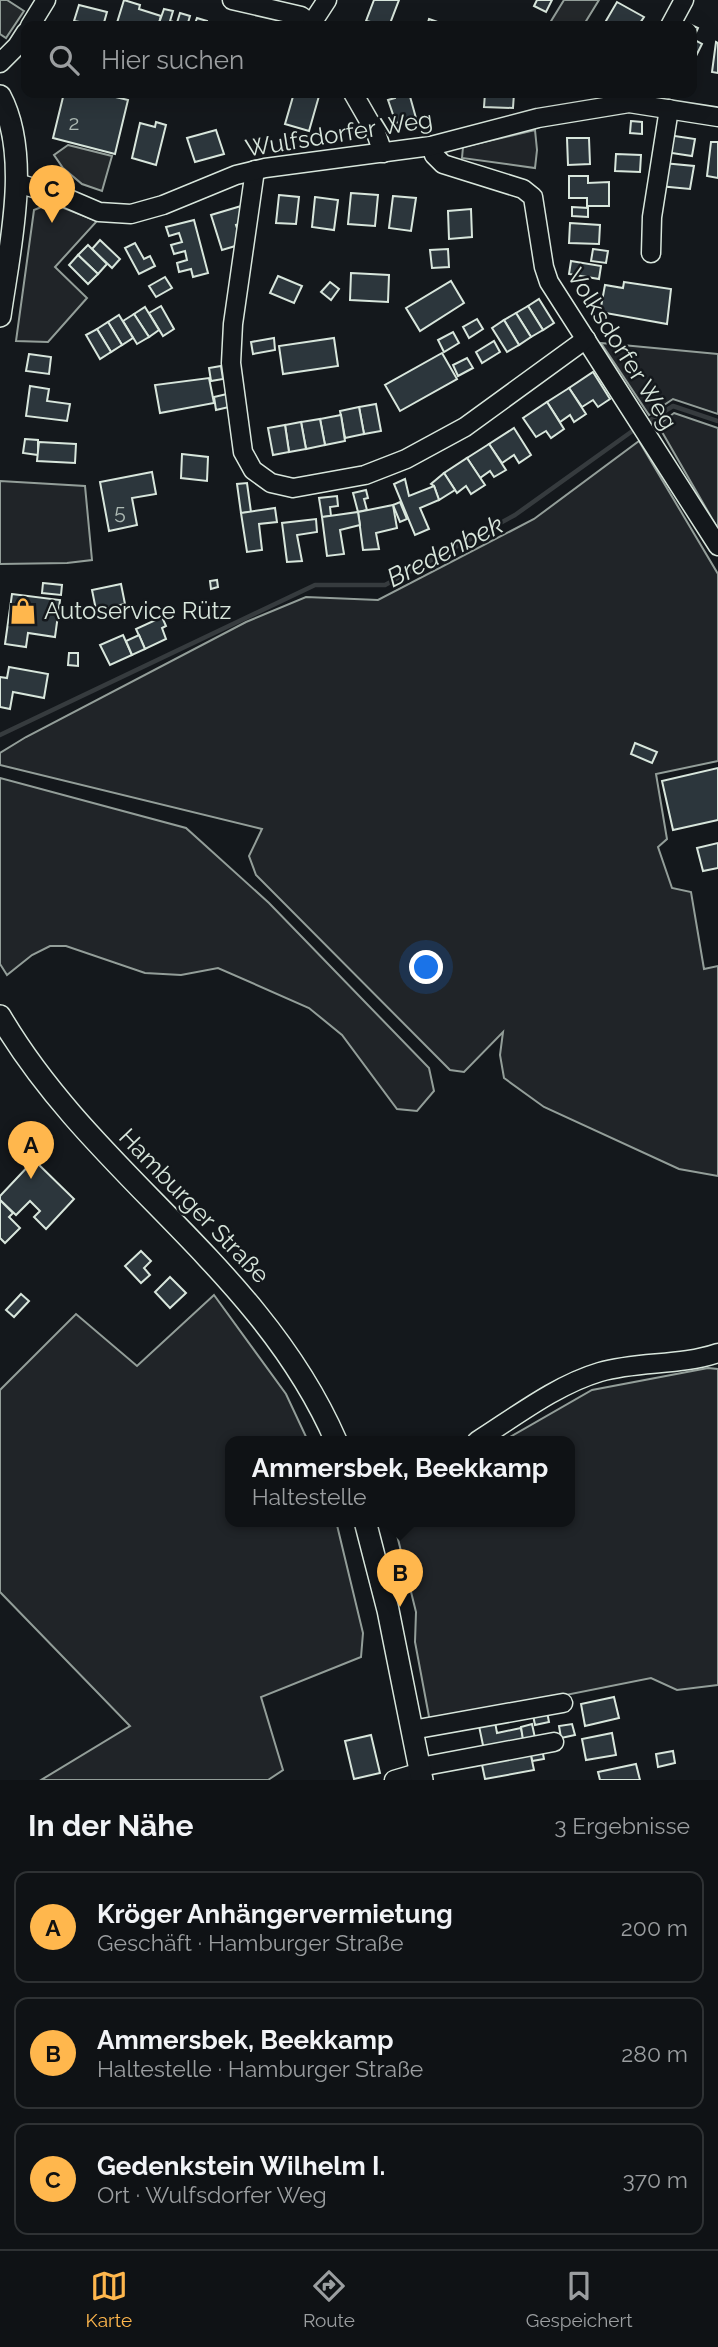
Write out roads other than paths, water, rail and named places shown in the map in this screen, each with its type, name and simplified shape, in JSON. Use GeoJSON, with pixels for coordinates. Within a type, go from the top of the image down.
{"type":"FeatureCollection","features":[{"type":"Feature","properties":{"kind":"main road"},"geometry":{"type":"LineString","coordinates":[[0,96],[16,141],[17,183],[1,304]]}},
{"type":"Feature","properties":{"kind":"main road","name":"Hamburger Straße"},"geometry":{"type":"LineString","coordinates":[[0,1016],[30,1063],[68,1110],[252,1306],[295,1364],[333,1436]]}},
{"type":"Feature","properties":{"kind":"main road"},"geometry":{"type":"LineString","coordinates":[[367,1527],[388,1610],[421,1773]]}},
{"type":"Feature","properties":{"kind":"street"},"geometry":{"type":"LineString","coordinates":[[33,21],[46,0]]}},
{"type":"Feature","properties":{"kind":"street"},"geometry":{"type":"LineString","coordinates":[[232,0],[301,16],[308,21]]}},
{"type":"Feature","properties":{"kind":"street"},"geometry":{"type":"LineString","coordinates":[[315,21],[327,0]]}},
{"type":"Feature","properties":{"kind":"street"},"geometry":{"type":"LineString","coordinates":[[673,21],[684,0]]}},
{"type":"Feature","properties":{"kind":"street"},"geometry":{"type":"LineString","coordinates":[[0,63],[12,53],[21,40]]}},
{"type":"Feature","properties":{"kind":"street"},"geometry":{"type":"LineString","coordinates":[[356,98],[376,132],[383,153]]}},
{"type":"Feature","properties":{"kind":"street","name":"Wulfsdorfer Weg"},"geometry":{"type":"LineString","coordinates":[[17,183],[64,197],[91,210],[118,215],[131,214],[163,205],[222,179],[255,170],[431,146],[538,118],[632,98],[669,109],[718,117]]}},
{"type":"Feature","properties":{"kind":"street"},"geometry":{"type":"LineString","coordinates":[[651,253],[652,217],[669,109]]}},
{"type":"Feature","properties":{"kind":"street","name":"Volksdorfer Weg"},"geometry":{"type":"LineString","coordinates":[[431,146],[434,155],[443,163],[523,189],[533,197],[544,267],[549,282],[718,546]]}},
{"type":"Feature","properties":{"kind":"street"},"geometry":{"type":"LineString","coordinates":[[255,170],[233,324],[231,363],[243,452],[253,470],[271,484],[293,488],[365,475],[406,459],[465,427],[586,339]]}},
{"type":"Feature","properties":{"kind":"street"},"geometry":{"type":"LineString","coordinates":[[485,1436],[553,1393],[600,1372],[683,1361],[718,1353]]}},
{"type":"Feature","properties":{"kind":"street"},"geometry":{"type":"LineString","coordinates":[[412,1730],[563,1703]]}},
{"type":"Feature","properties":{"kind":"street"},"geometry":{"type":"LineString","coordinates":[[394,1780],[554,1742]]}},
{"type":"Feature","properties":{"kind":"waterway","name":"Bredenbek"},"geometry":{"type":"LineString","coordinates":[[646,423],[673,406],[718,421]]}},
{"type":"Feature","properties":{"kind":"waterway","name":"Bredenbek"},"geometry":{"type":"LineString","coordinates":[[0,735],[315,585],[385,585],[515,515],[638,427]]}},
{"type":"Feature","properties":{"kind":"place","name":"Gedenkstein Wilhelm I."},"geometry":{"type":"Point","coordinates":[52,223]}},
{"type":"Feature","properties":{"kind":"place","name":"Autoservice Rütz"},"geometry":{"type":"Point","coordinates":[23,611]}},
{"type":"Feature","properties":{"kind":"place","name":"Kröger Anhängervermietung"},"geometry":{"type":"Point","coordinates":[31,1179]}},
{"type":"Feature","properties":{"kind":"place","name":"Ammersbek, Beekkamp"},"geometry":{"type":"Point","coordinates":[400,1607]}}]}
